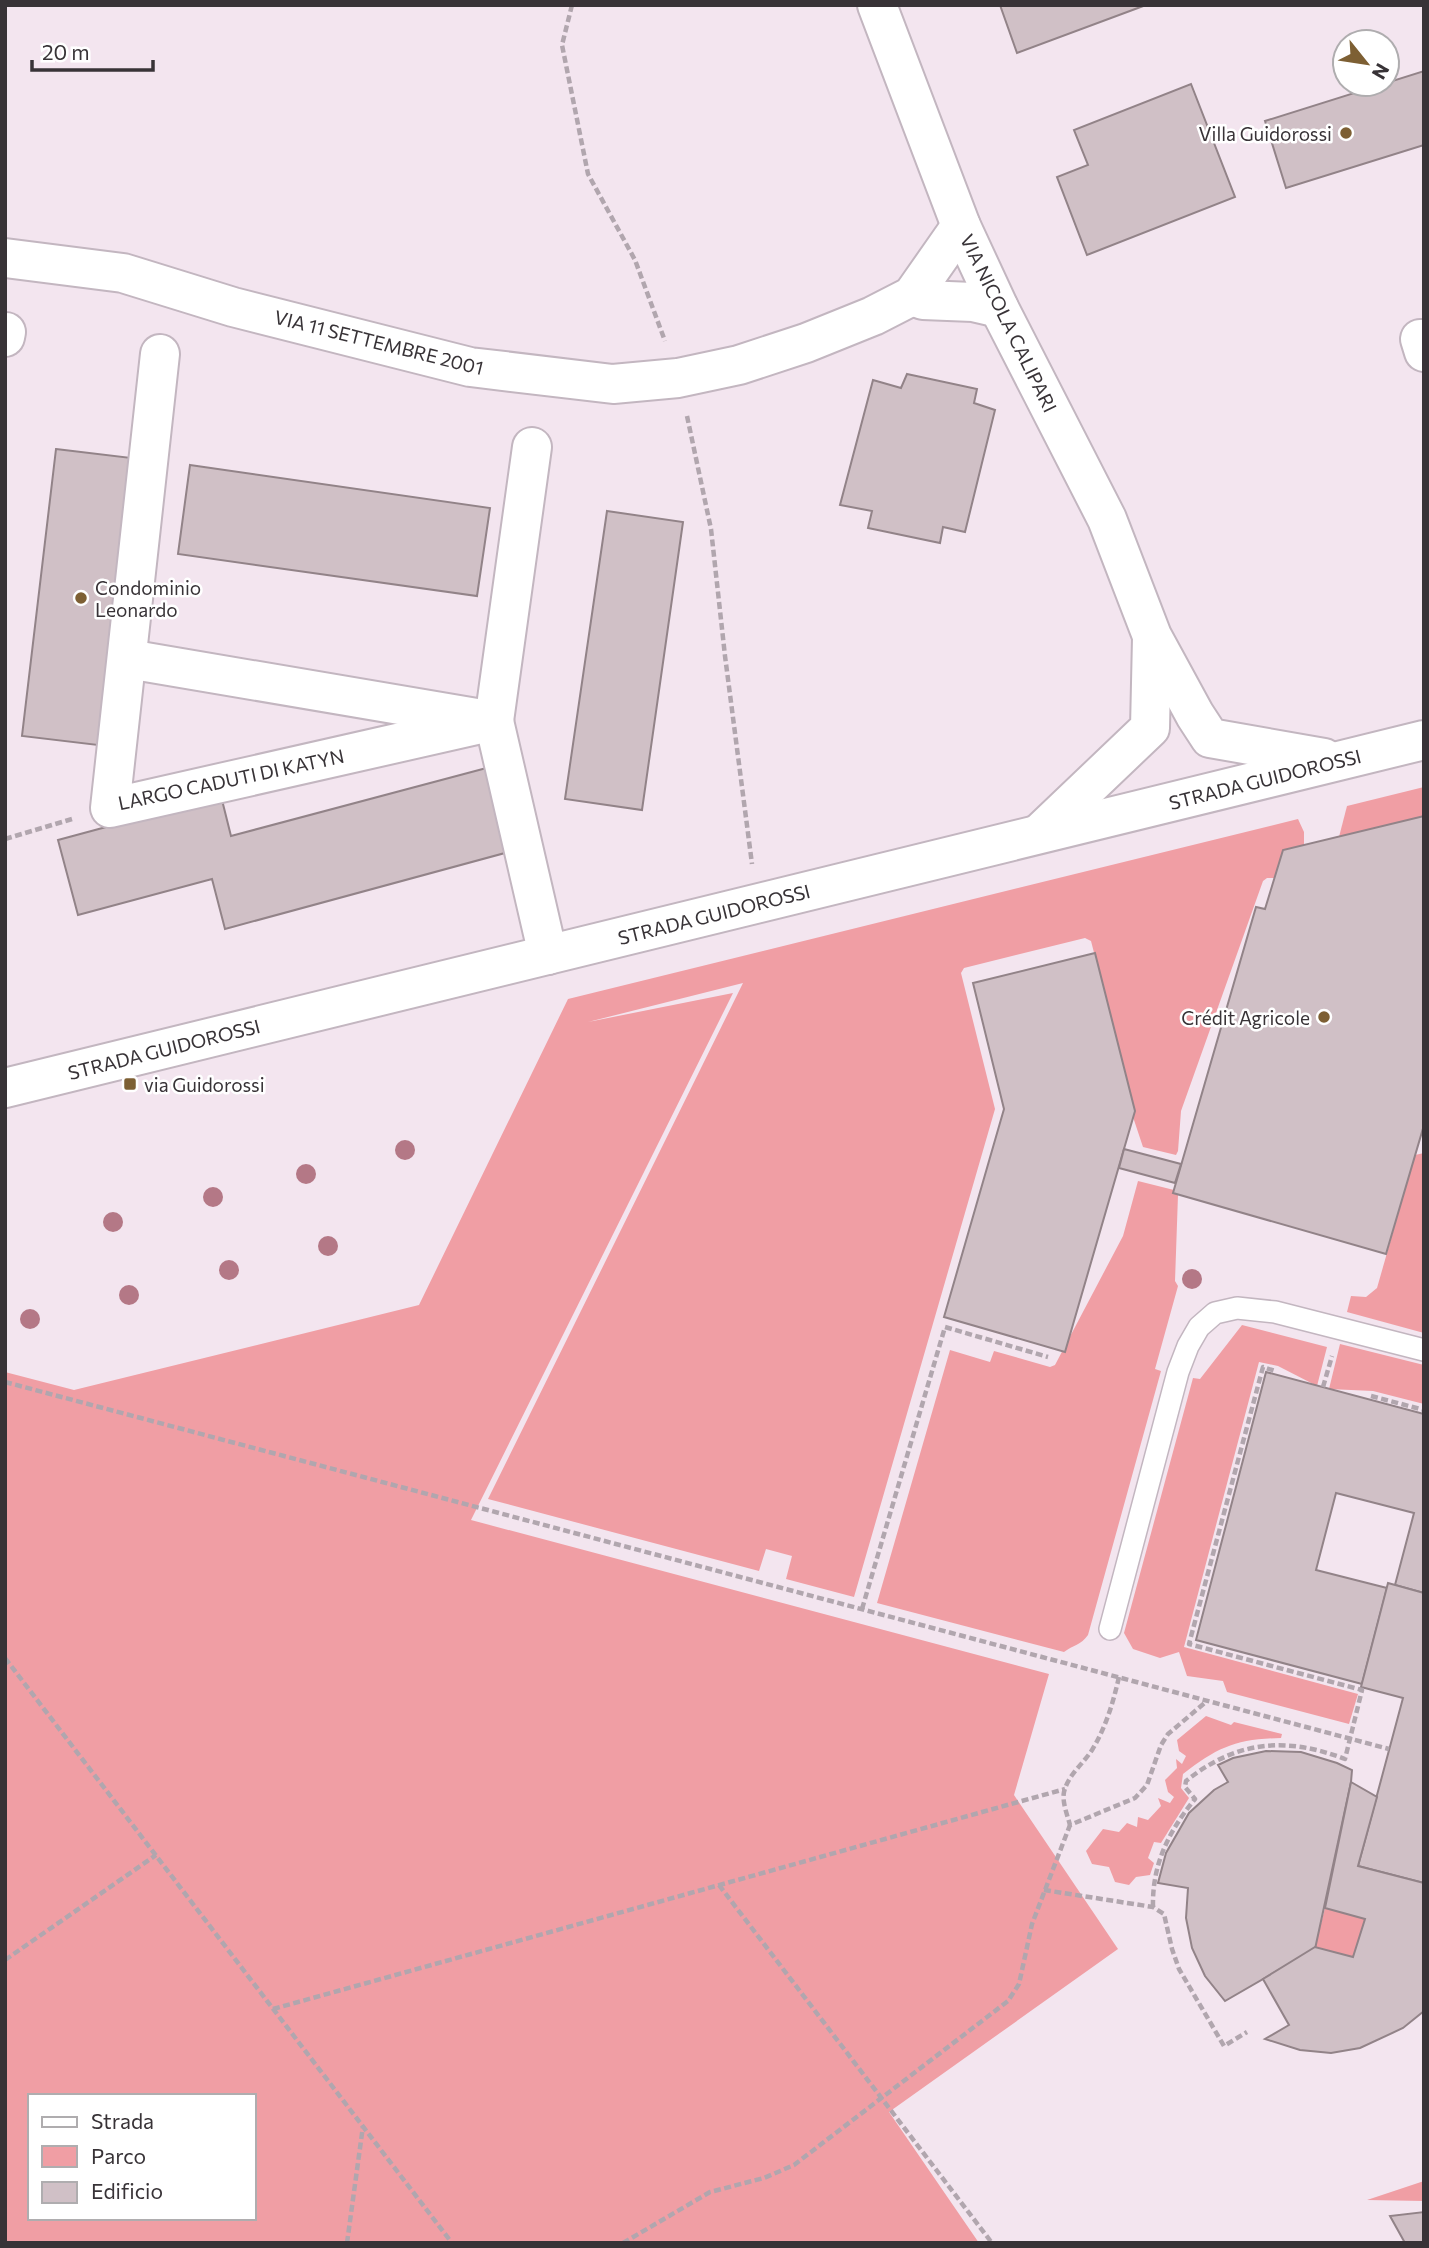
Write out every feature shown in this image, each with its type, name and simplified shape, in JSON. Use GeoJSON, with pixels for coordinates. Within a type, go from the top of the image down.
{"type":"FeatureCollection","features":[{"type":"Feature","properties":{"kind":"street","name":"VIA NICOLA CALIPARI"},"geometry":{"type":"LineString","coordinates":[[877,5],[961,226],[999,308],[1107,519],[1153,636],[1195,715],[1210,738],[1339,761]]}},
{"type":"Feature","properties":{"kind":"street","name":"VIA 11 SETTEMBRE 2001"},"geometry":{"type":"LineString","coordinates":[[5,258],[123,273],[233,307],[470,367],[613,384],[678,378],[739,365],[806,343],[873,316],[912,296],[961,226]]}},
{"type":"Feature","properties":{"kind":"street"},"geometry":{"type":"LineString","coordinates":[[912,296],[923,300],[973,302],[999,308]]}},
{"type":"Feature","properties":{"kind":"street","name":"LARGO CADUTI DI KATYN"},"geometry":{"type":"LineString","coordinates":[[159,354],[110,808],[494,721]]}},
{"type":"Feature","properties":{"kind":"street"},"geometry":{"type":"LineString","coordinates":[[532,447],[494,721],[548,955]]}},
{"type":"Feature","properties":{"kind":"street","name":"VIA NICOLA CALIPARI"},"geometry":{"type":"LineString","coordinates":[[1040,834],[1150,728],[1153,636]]}},
{"type":"Feature","properties":{"kind":"street"},"geometry":{"type":"LineString","coordinates":[[128,659],[494,721]]}},
{"type":"Feature","properties":{"kind":"street","name":"STRADA GUIDOROSSI"},"geometry":{"type":"LineString","coordinates":[[5,1088],[1424,740]]}},
{"type":"Feature","properties":{"kind":"lane"},"geometry":{"type":"LineString","coordinates":[[1110,1629],[1178,1372],[1192,1337],[1207,1319],[1225,1310],[1263,1310],[1424,1350]]}},
{"type":"Feature","properties":{"kind":"path"},"geometry":{"type":"LineString","coordinates":[[572,5],[562,45],[588,174],[635,260],[678,378],[711,529],[753,871],[761,902]]}},
{"type":"Feature","properties":{"kind":"path"},"geometry":{"type":"LineString","coordinates":[[5,839],[110,808]]}},
{"type":"Feature","properties":{"kind":"path"},"geometry":{"type":"LineString","coordinates":[[862,1609],[945,1327],[1048,1357]]}},
{"type":"Feature","properties":{"kind":"path"},"geometry":{"type":"LineString","coordinates":[[1153,1907],[1154,1875],[1162,1850],[1175,1825],[1195,1799],[1185,1787],[1186,1781],[1220,1758],[1258,1747],[1302,1746],[1345,1759],[1362,1690],[1189,1644],[1263,1367],[1275,1371]]}},
{"type":"Feature","properties":{"kind":"path"},"geometry":{"type":"LineString","coordinates":[[5,1382],[1390,1749]]}},
{"type":"Feature","properties":{"kind":"path"},"geometry":{"type":"LineString","coordinates":[[1371,1396],[1424,1410]]}},
{"type":"Feature","properties":{"kind":"path"},"geometry":{"type":"LineString","coordinates":[[5,1658],[452,2243]]}},
{"type":"Feature","properties":{"kind":"path"},"geometry":{"type":"LineString","coordinates":[[623,2243],[710,2192],[764,2178],[794,2165],[994,2013],[1013,1995],[1019,1984],[1029,1934],[1070,1825],[1064,1801],[1065,1789],[1101,1734],[1110,1715],[1119,1677]]}},
{"type":"Feature","properties":{"kind":"path"},"geometry":{"type":"LineString","coordinates":[[1070,1825],[1135,1798],[1147,1785],[1161,1745],[1168,1734],[1208,1701]]}},
{"type":"Feature","properties":{"kind":"path"},"geometry":{"type":"LineString","coordinates":[[273,2009],[1065,1789]]}},
{"type":"Feature","properties":{"kind":"path"},"geometry":{"type":"LineString","coordinates":[[5,1960],[16,1955],[156,1855]]}},
{"type":"Feature","properties":{"kind":"path"},"geometry":{"type":"LineString","coordinates":[[719,1885],[992,2243]]}},
{"type":"Feature","properties":{"kind":"path"},"geometry":{"type":"LineString","coordinates":[[1044,1890],[1153,1907],[1164,1914],[1179,1969],[1224,2046],[1247,2032]]}},
{"type":"Feature","properties":{"kind":"path"},"geometry":{"type":"LineString","coordinates":[[348,2243],[363,2126]]}},
{"type":"Feature","properties":{"kind":"path"},"geometry":{"type":"LineString","coordinates":[[635,2235],[641,2243]]}},
{"type":"Feature","properties":{"kind":"green space"},"geometry":{"type":"Polygon","coordinates":[[[1424,787],[1424,816],[1339,837],[1347,806],[1424,787]]]}},
{"type":"Feature","properties":{"kind":"green space"},"geometry":{"type":"Polygon","coordinates":[[[1298,819],[1304,832],[1304,845],[1275,878],[1263,881],[1181,1111],[1176,1155],[1143,1147],[1133,1117],[1135,1111],[1091,941],[1085,938],[964,968],[961,973],[995,1109],[854,1597],[786,1579],[792,1556],[766,1549],[759,1571],[488,1499],[743,983],[588,1022],[733,993],[471,1520],[1049,1674],[1014,1795],[1118,1949],[889,2112],[979,2243],[5,2243],[5,1372],[74,1390],[419,1305],[568,999],[1298,819]]]}},
{"type":"Feature","properties":{"kind":"green space"},"geometry":{"type":"Polygon","coordinates":[[[1424,1153],[1424,1333],[1347,1312],[1351,1296],[1366,1297],[1377,1288],[1415,1155],[1424,1153]]]}},
{"type":"Feature","properties":{"kind":"green space"},"geometry":{"type":"Polygon","coordinates":[[[1138,1181],[1174,1190],[1173,1193],[1178,1195],[1175,1281],[1178,1286],[1155,1369],[1161,1371],[1088,1635],[1064,1652],[877,1603],[950,1350],[990,1362],[994,1351],[1050,1367],[1055,1365],[1123,1236],[1138,1181]]]}},
{"type":"Feature","properties":{"kind":"green space"},"geometry":{"type":"Polygon","coordinates":[[[1242,1325],[1327,1347],[1317,1386],[1278,1366],[1259,1362],[1184,1647],[1358,1694],[1349,1724],[1227,1692],[1223,1681],[1187,1676],[1179,1652],[1160,1658],[1133,1649],[1124,1633],[1193,1378],[1200,1379],[1242,1325]]]}},
{"type":"Feature","properties":{"kind":"green space"},"geometry":{"type":"Polygon","coordinates":[[[1340,1344],[1424,1365],[1424,1404],[1373,1391],[1329,1389],[1340,1344]]]}},
{"type":"Feature","properties":{"kind":"green space"},"geometry":{"type":"Polygon","coordinates":[[[1206,1716],[1231,1725],[1234,1722],[1282,1734],[1281,1738],[1252,1740],[1228,1746],[1183,1774],[1181,1788],[1189,1798],[1161,1843],[1154,1842],[1148,1858],[1154,1863],[1150,1875],[1136,1877],[1129,1885],[1115,1882],[1109,1867],[1092,1864],[1086,1851],[1103,1829],[1119,1832],[1127,1823],[1137,1827],[1138,1817],[1148,1820],[1161,1806],[1158,1798],[1170,1803],[1174,1797],[1168,1792],[1165,1780],[1177,1768],[1176,1759],[1182,1764],[1186,1756],[1179,1751],[1177,1740],[1206,1716]]]}},
{"type":"Feature","properties":{"kind":"green space"},"geometry":{"type":"Polygon","coordinates":[[[1325,1908],[1365,1919],[1353,1957],[1315,1947],[1325,1908]]]}},
{"type":"Feature","properties":{"kind":"green space"},"geometry":{"type":"Polygon","coordinates":[[[1424,2181],[1424,2201],[1367,2200],[1424,2181]]]}},
{"type":"Feature","properties":{"kind":"building"},"geometry":{"type":"Polygon","coordinates":[[[1000,5],[1146,5],[1017,53],[1000,5]]]}},
{"type":"Feature","properties":{"kind":"building","name":"Villa Guidorossi"},"geometry":{"type":"Polygon","coordinates":[[[1424,71],[1424,145],[1286,188],[1265,121],[1338,98],[1401,98],[1401,78],[1424,71]]]}},
{"type":"Feature","properties":{"kind":"building"},"geometry":{"type":"Polygon","coordinates":[[[1191,84],[1235,197],[1087,255],[1057,177],[1088,165],[1074,130],[1191,84]]]}},
{"type":"Feature","properties":{"kind":"building"},"geometry":{"type":"Polygon","coordinates":[[[907,374],[977,389],[974,403],[995,410],[965,532],[943,527],[940,543],[868,528],[872,511],[840,505],[873,380],[901,388],[907,374]]]}},
{"type":"Feature","properties":{"kind":"building","name":"Condominio Leonardo"},"geometry":{"type":"Polygon","coordinates":[[[56,449],[140,459],[106,746],[22,736],[56,449]]]}},
{"type":"Feature","properties":{"kind":"building"},"geometry":{"type":"Polygon","coordinates":[[[190,465],[490,508],[477,596],[178,554],[190,465]]]}},
{"type":"Feature","properties":{"kind":"building"},"geometry":{"type":"Polygon","coordinates":[[[607,511],[683,522],[642,810],[565,799],[607,511]]]}},
{"type":"Feature","properties":{"kind":"building"},"geometry":{"type":"Polygon","coordinates":[[[494,766],[516,850],[225,929],[212,879],[78,915],[58,840],[221,796],[231,836],[494,766]]]}},
{"type":"Feature","properties":{"kind":"building","name":"Crédit Agricole"},"geometry":{"type":"Polygon","coordinates":[[[1424,816],[1424,1125],[1386,1254],[1173,1193],[1256,907],[1265,909],[1283,850],[1424,816]]]}},
{"type":"Feature","properties":{"kind":"building"},"geometry":{"type":"Polygon","coordinates":[[[1095,953],[1135,1111],[1065,1352],[944,1317],[1004,1109],[973,983],[1095,953]]]}},
{"type":"Feature","properties":{"kind":"building"},"geometry":{"type":"Polygon","coordinates":[[[1124,1149],[1181,1164],[1175,1183],[1119,1168],[1124,1149]]]}},
{"type":"Feature","properties":{"kind":"building"},"geometry":{"type":"Polygon","coordinates":[[[1266,1372],[1424,1414],[1424,1593],[1395,1585],[1414,1513],[1336,1493],[1316,1570],[1387,1588],[1362,1684],[1196,1640],[1266,1372]]]}},
{"type":"Feature","properties":{"kind":"building"},"geometry":{"type":"Polygon","coordinates":[[[1388,1583],[1424,1593],[1424,1883],[1358,1866],[1403,1698],[1361,1687],[1388,1583]]]}},
{"type":"Feature","properties":{"kind":"building"},"geometry":{"type":"Polygon","coordinates":[[[1266,1751],[1301,1752],[1337,1763],[1352,1770],[1351,1782],[1315,1949],[1225,2001],[1205,1976],[1192,1948],[1186,1918],[1188,1888],[1158,1883],[1166,1853],[1189,1813],[1214,1790],[1228,1782],[1218,1765],[1233,1758],[1266,1751]]]}},
{"type":"Feature","properties":{"kind":"building"},"geometry":{"type":"Polygon","coordinates":[[[1351,1782],[1377,1797],[1358,1866],[1424,1883],[1424,2011],[1403,2028],[1360,2048],[1331,2053],[1300,2050],[1265,2039],[1289,2025],[1263,1979],[1315,1947],[1353,1957],[1365,1919],[1325,1908],[1351,1782]]]}},
{"type":"Feature","properties":{"kind":"building"},"geometry":{"type":"Polygon","coordinates":[[[1424,2212],[1424,2243],[1405,2243],[1390,2216],[1424,2212]]]}},
{"type":"Feature","properties":{"kind":"place","name":"Villa Guidorossi"},"geometry":{"type":"Point","coordinates":[1346,133]}},
{"type":"Feature","properties":{"kind":"place","name":"Condominio Leonardo"},"geometry":{"type":"Point","coordinates":[81,598]}},
{"type":"Feature","properties":{"kind":"place","name":"Crédit Agricole"},"geometry":{"type":"Point","coordinates":[1324,1017]}},
{"type":"Feature","properties":{"kind":"place","name":"via Guidorossi"},"geometry":{"type":"Point","coordinates":[130,1084]}}]}
